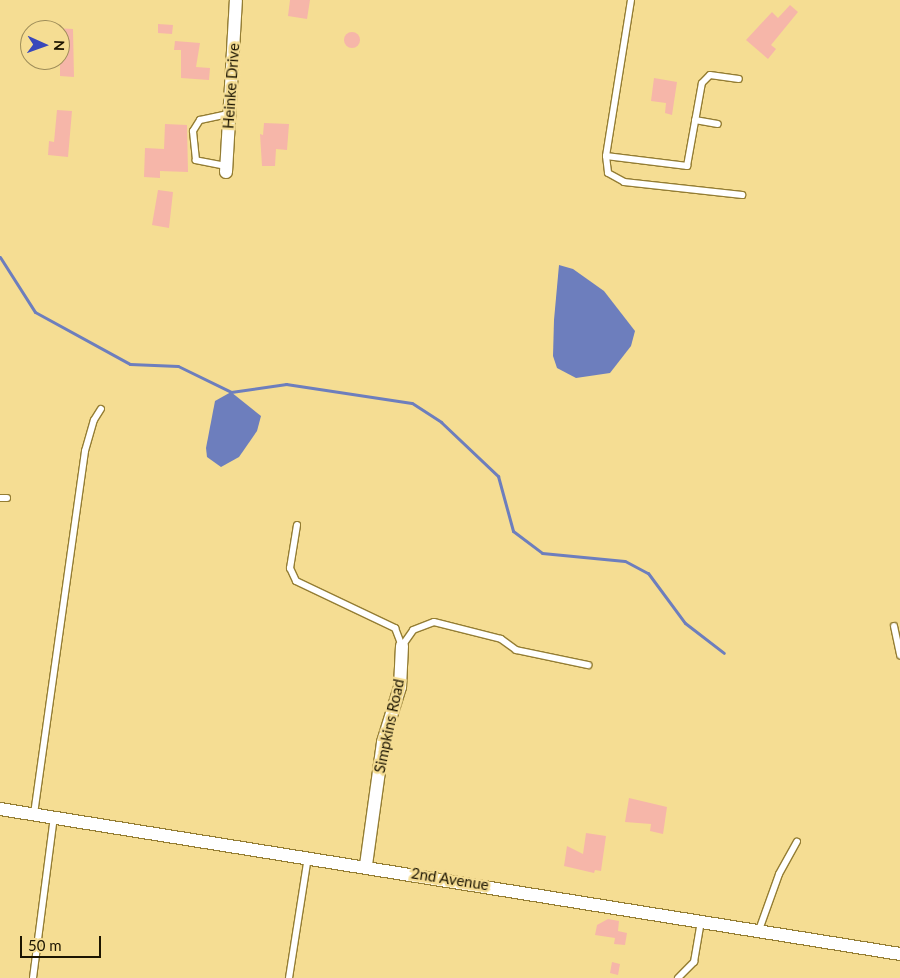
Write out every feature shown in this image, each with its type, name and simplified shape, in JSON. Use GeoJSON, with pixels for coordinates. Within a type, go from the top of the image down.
{"type":"FeatureCollection","features":[{"type":"Feature","properties":{"kind":"street","name":"Heinke Drive"},"geometry":{"type":"LineString","coordinates":[[226,169],[236,0]]}},
{"type":"Feature","properties":{"kind":"street","name":"Simpkins Road"},"geometry":{"type":"LineString","coordinates":[[366,865],[383,742],[400,687],[402,646]]}},
{"type":"Feature","properties":{"kind":"street","name":"2nd Avenue"},"geometry":{"type":"LineString","coordinates":[[0,809],[366,865],[900,954]]}},
{"type":"Feature","properties":{"kind":"lane"},"geometry":{"type":"LineString","coordinates":[[631,0],[606,156],[608,174],[619,181],[742,195]]}},
{"type":"Feature","properties":{"kind":"lane"},"geometry":{"type":"LineString","coordinates":[[606,156],[687,166],[705,78],[718,74],[738,79]]}},
{"type":"Feature","properties":{"kind":"lane"},"geometry":{"type":"LineString","coordinates":[[226,169],[196,160],[193,130],[200,120],[229,114]]}},
{"type":"Feature","properties":{"kind":"lane"},"geometry":{"type":"LineString","coordinates":[[695,120],[718,124]]}},
{"type":"Feature","properties":{"kind":"lane"},"geometry":{"type":"LineString","coordinates":[[34,814],[85,451],[94,420],[101,409]]}},
{"type":"Feature","properties":{"kind":"lane"},"geometry":{"type":"LineString","coordinates":[[297,525],[290,568],[296,581],[395,628],[402,646]]}},
{"type":"Feature","properties":{"kind":"lane"},"geometry":{"type":"LineString","coordinates":[[402,646],[413,630],[434,622],[501,640],[516,650],[588,664]]}},
{"type":"Feature","properties":{"kind":"lane"},"geometry":{"type":"LineString","coordinates":[[894,626],[900,655]]}},
{"type":"Feature","properties":{"kind":"lane"},"geometry":{"type":"LineString","coordinates":[[33,978],[54,818]]}},
{"type":"Feature","properties":{"kind":"lane"},"geometry":{"type":"LineString","coordinates":[[759,930],[779,874],[796,842]]}},
{"type":"Feature","properties":{"kind":"lane"},"geometry":{"type":"LineString","coordinates":[[289,978],[308,856]]}},
{"type":"Feature","properties":{"kind":"lane"},"geometry":{"type":"LineString","coordinates":[[678,978],[694,962],[700,921]]}},
{"type":"Feature","properties":{"kind":"water"},"geometry":{"type":"Polygon","coordinates":[[[559,265],[573,269],[604,291],[635,331],[631,346],[610,373],[576,378],[557,368],[553,356],[559,265]]]}},
{"type":"Feature","properties":{"kind":"water"},"geometry":{"type":"Polygon","coordinates":[[[231,392],[261,416],[257,431],[239,457],[221,467],[207,457],[206,448],[215,401],[231,392]]]}},
{"type":"Feature","properties":{"kind":"building"},"geometry":{"type":"Polygon","coordinates":[[[290,0],[310,0],[307,19],[288,16],[290,0]]]}},
{"type":"Feature","properties":{"kind":"building"},"geometry":{"type":"Polygon","coordinates":[[[790,5],[798,12],[771,45],[776,49],[768,59],[746,40],[772,12],[778,18],[790,5]]]}},
{"type":"Feature","properties":{"kind":"building"},"geometry":{"type":"Polygon","coordinates":[[[158,24],[173,25],[172,34],[158,33],[158,24]]]}},
{"type":"Feature","properties":{"kind":"building"},"geometry":{"type":"Polygon","coordinates":[[[70,29],[73,29],[74,77],[60,76],[60,70],[70,70],[70,29]]]}},
{"type":"Feature","properties":{"kind":"building"},"geometry":{"type":"Polygon","coordinates":[[[352,32],[358,34],[360,40],[358,46],[352,48],[346,46],[344,40],[346,34],[352,32]]]}},
{"type":"Feature","properties":{"kind":"building"},"geometry":{"type":"Polygon","coordinates":[[[175,41],[200,43],[196,67],[210,68],[209,80],[181,78],[181,50],[174,50],[175,41]]]}},
{"type":"Feature","properties":{"kind":"building"},"geometry":{"type":"Polygon","coordinates":[[[654,78],[677,82],[672,115],[665,113],[666,103],[651,101],[654,78]]]}},
{"type":"Feature","properties":{"kind":"building"},"geometry":{"type":"Polygon","coordinates":[[[57,110],[72,111],[68,157],[48,155],[49,141],[54,142],[57,110]]]}},
{"type":"Feature","properties":{"kind":"building"},"geometry":{"type":"Polygon","coordinates":[[[264,123],[289,124],[287,150],[276,149],[275,166],[262,166],[260,134],[263,135],[264,123]]]}},
{"type":"Feature","properties":{"kind":"building"},"geometry":{"type":"Polygon","coordinates":[[[165,124],[187,125],[188,172],[160,171],[160,178],[144,177],[145,148],[164,149],[165,124]]]}},
{"type":"Feature","properties":{"kind":"building"},"geometry":{"type":"Polygon","coordinates":[[[158,190],[173,192],[169,228],[152,225],[158,190]]]}},
{"type":"Feature","properties":{"kind":"building"},"geometry":{"type":"Polygon","coordinates":[[[629,798],[667,807],[663,834],[650,831],[651,824],[625,822],[629,798]]]}},
{"type":"Feature","properties":{"kind":"building"},"geometry":{"type":"Polygon","coordinates":[[[586,833],[606,836],[601,871],[595,870],[594,873],[564,866],[567,846],[583,854],[586,833]]]}},
{"type":"Feature","properties":{"kind":"building"},"geometry":{"type":"Polygon","coordinates":[[[608,919],[619,921],[618,931],[627,933],[625,945],[614,944],[615,938],[595,935],[597,925],[608,919]]]}},
{"type":"Feature","properties":{"kind":"building"},"geometry":{"type":"Polygon","coordinates":[[[612,962],[620,964],[618,975],[610,973],[612,962]]]}},
{"type":"Feature","properties":{"kind":"waterway"},"geometry":{"type":"LineString","coordinates":[[0,257],[35,312],[130,364],[178,366],[231,392],[286,384],[412,403],[441,422],[498,476],[513,531],[542,553],[625,561],[648,573],[685,623],[724,653]]}}]}
